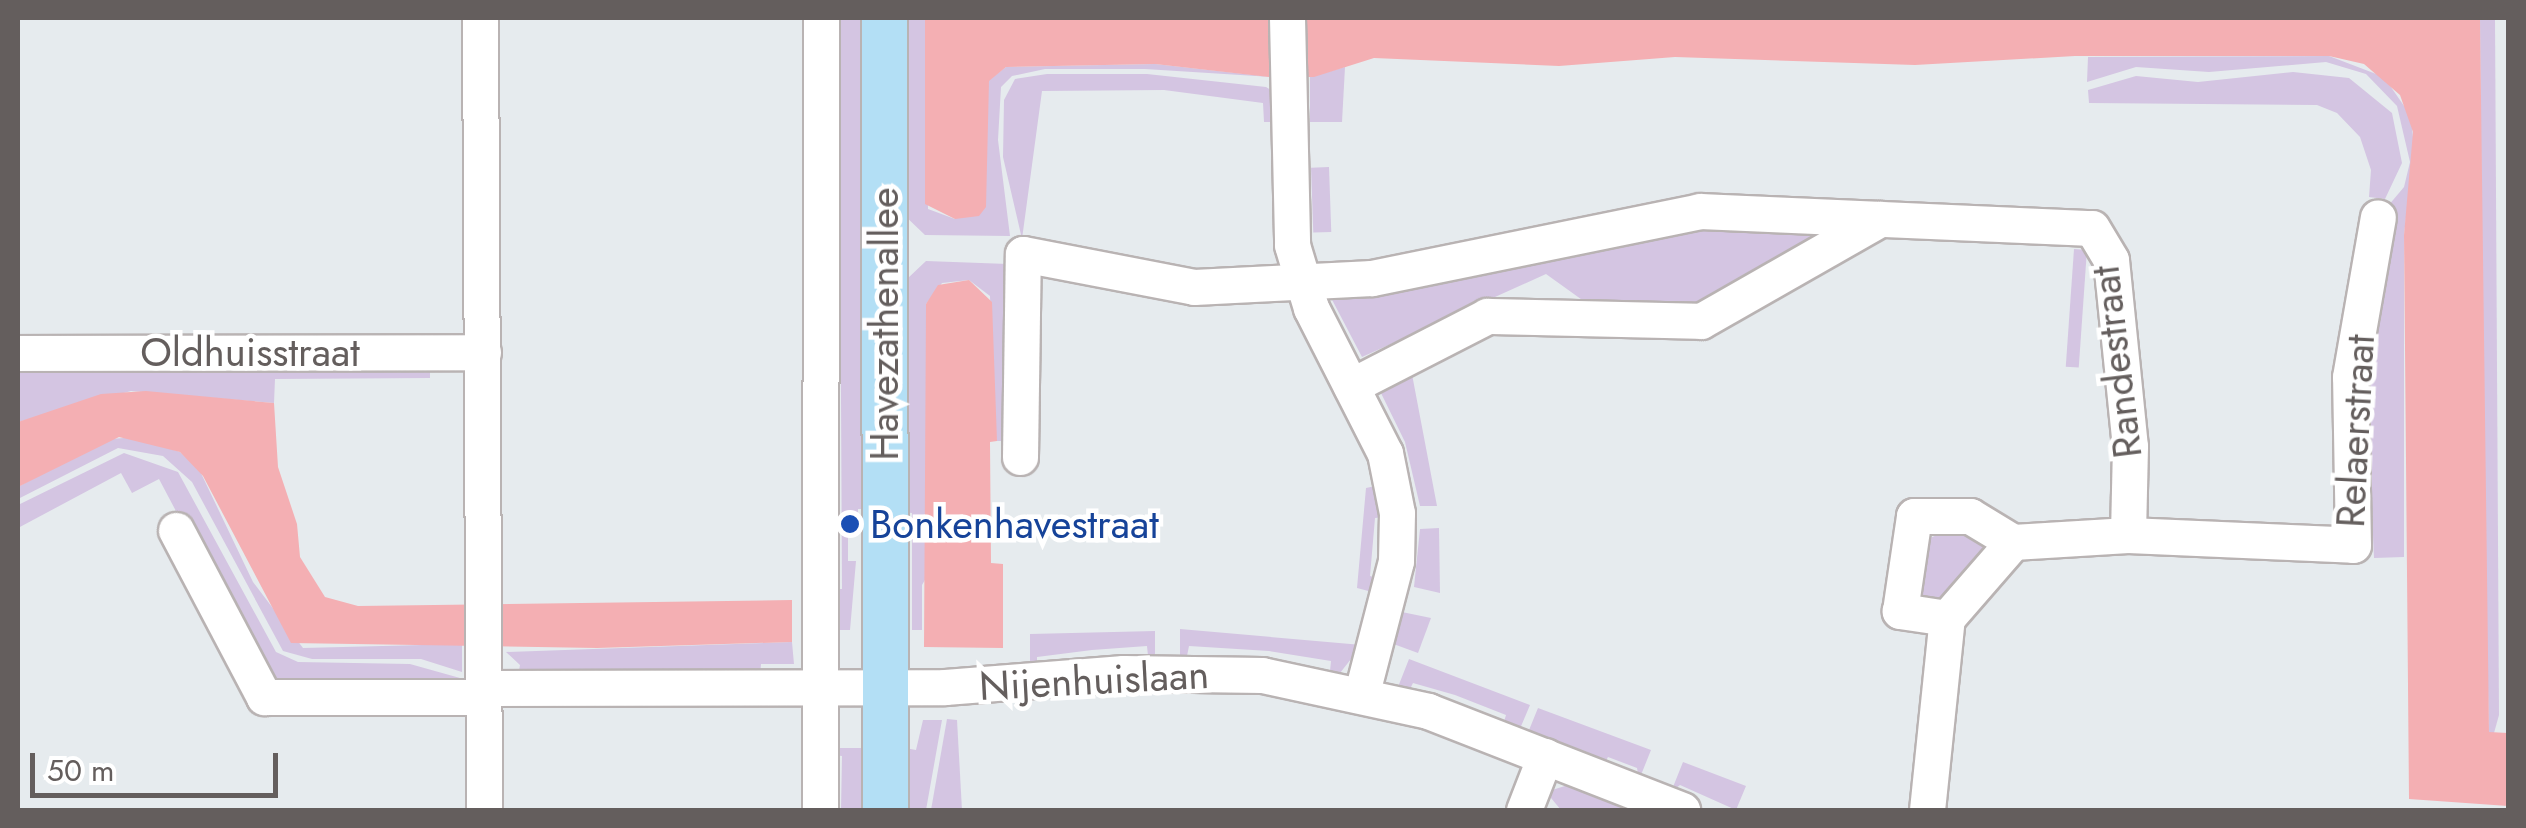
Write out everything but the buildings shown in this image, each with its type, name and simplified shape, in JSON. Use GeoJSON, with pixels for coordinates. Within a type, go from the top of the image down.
{"type":"FeatureCollection","features":[{"type":"Feature","properties":{"kind":"main road","name":"Havezathenallee"},"geometry":{"type":"LineString","coordinates":[[884,18],[885,810]]}},
{"type":"Feature","properties":{"kind":"street"},"geometry":{"type":"LineString","coordinates":[[480,18],[484,810]]}},
{"type":"Feature","properties":{"kind":"street","name":"Havezathenallee"},"geometry":{"type":"LineString","coordinates":[[820,810],[821,18]]}},
{"type":"Feature","properties":{"kind":"street"},"geometry":{"type":"LineString","coordinates":[[1287,18],[1288,208],[1302,283],[1385,453],[1397,513],[1396,561],[1362,692]]}},
{"type":"Feature","properties":{"kind":"street","name":"Randestraat"},"geometry":{"type":"LineString","coordinates":[[1020,457],[1024,254],[1194,287],[1302,283],[1410,271],[1700,211],[2092,228],[2110,260],[2130,446],[2128,536]]}},
{"type":"Feature","properties":{"kind":"street","name":"Relaerstraat"},"geometry":{"type":"LineString","coordinates":[[2128,536],[2353,545],[2350,377],[2378,218]]}},
{"type":"Feature","properties":{"kind":"street"},"geometry":{"type":"LineString","coordinates":[[1351,386],[1487,316],[1701,321],[1880,220]]}},
{"type":"Feature","properties":{"kind":"street","name":"Oldhuisstraat"},"geometry":{"type":"LineString","coordinates":[[18,354],[483,352]]}},
{"type":"Feature","properties":{"kind":"street"},"geometry":{"type":"LineString","coordinates":[[1947,618],[1900,611],[1914,516],[1970,516],[2014,542],[2128,536]]}},
{"type":"Feature","properties":{"kind":"street","name":"Nijenhuislaan"},"geometry":{"type":"LineString","coordinates":[[176,530],[264,697],[484,684],[886,686],[1210,672],[1362,692],[1545,756],[1682,810]]}},
{"type":"Feature","properties":{"kind":"street"},"geometry":{"type":"LineString","coordinates":[[1927,810],[1947,618],[2014,542]]}},
{"type":"Feature","properties":{"kind":"street"},"geometry":{"type":"LineString","coordinates":[[1524,810],[1545,756]]}},
{"type":"Feature","properties":{"kind":"shaded area"},"geometry":{"type":"Polygon","coordinates":[[[839,18],[867,18],[869,509],[858,509],[858,523],[848,524],[848,561],[856,561],[850,630],[833,630],[832,589],[842,589],[839,18]]]}},
{"type":"Feature","properties":{"kind":"shaded area"},"geometry":{"type":"Polygon","coordinates":[[[899,18],[925,18],[928,209],[955,219],[989,80],[1006,67],[1155,64],[1272,77],[1145,69],[1045,69],[1012,76],[1001,87],[998,140],[1010,236],[925,235],[902,213],[899,18]]]}},
{"type":"Feature","properties":{"kind":"shaded area"},"geometry":{"type":"Polygon","coordinates":[[[925,18],[2480,18],[2489,732],[2508,733],[2508,806],[2409,799],[2404,235],[2413,132],[2400,95],[2364,64],[2329,56],[2075,56],[1915,65],[1675,57],[1559,66],[1374,58],[1314,77],[1269,77],[1155,64],[1006,67],[989,81],[986,207],[979,216],[955,219],[925,204],[925,18]]]}},
{"type":"Feature","properties":{"kind":"shaded area"},"geometry":{"type":"Polygon","coordinates":[[[2480,18],[2495,18],[2499,715],[2494,733],[2489,733],[2484,507],[2480,18]]]}},
{"type":"Feature","properties":{"kind":"shaded area"},"geometry":{"type":"Polygon","coordinates":[[[2329,56],[2384,77],[2411,116],[2414,148],[2404,235],[2404,557],[2374,558],[2366,380],[2388,206],[2404,187],[2410,162],[2397,106],[2366,74],[2326,62],[2209,72],[2136,67],[2087,82],[2088,57],[2329,56]]]}},
{"type":"Feature","properties":{"kind":"shaded area"},"geometry":{"type":"Polygon","coordinates":[[[1345,67],[1342,122],[1310,122],[1310,77],[1345,67]]]}},
{"type":"Feature","properties":{"kind":"shaded area"},"geometry":{"type":"Polygon","coordinates":[[[2293,72],[2349,78],[2392,113],[2402,163],[2385,199],[2369,197],[2371,170],[2360,137],[2337,113],[2317,105],[2089,103],[2088,90],[2136,76],[2198,82],[2293,72]]]}},
{"type":"Feature","properties":{"kind":"shaded area"},"geometry":{"type":"Polygon","coordinates":[[[1047,74],[1147,74],[1266,87],[1274,92],[1274,122],[1264,122],[1263,103],[1164,90],[1042,91],[1022,239],[1003,157],[1004,100],[1015,79],[1047,74]]]}},
{"type":"Feature","properties":{"kind":"shaded area"},"geometry":{"type":"Polygon","coordinates":[[[1329,167],[1331,232],[1313,233],[1311,168],[1329,167]]]}},
{"type":"Feature","properties":{"kind":"shaded area"},"geometry":{"type":"Polygon","coordinates":[[[1695,225],[1817,233],[1823,246],[1697,308],[1592,307],[1546,274],[1362,357],[1328,292],[1695,225]]]}},
{"type":"Feature","properties":{"kind":"shaded area"},"geometry":{"type":"Polygon","coordinates":[[[2074,249],[2087,250],[2079,368],[2066,367],[2074,249]]]}},
{"type":"Feature","properties":{"kind":"shaded area"},"geometry":{"type":"Polygon","coordinates":[[[926,261],[1008,264],[1013,441],[997,441],[994,430],[990,296],[969,280],[942,283],[926,304],[930,571],[922,585],[922,630],[912,630],[912,513],[901,512],[907,279],[926,261]]]}},
{"type":"Feature","properties":{"kind":"shaded area"},"geometry":{"type":"Polygon","coordinates":[[[969,280],[992,302],[997,441],[990,442],[991,563],[1003,564],[1003,648],[924,647],[926,304],[938,285],[969,280]]]}},
{"type":"Feature","properties":{"kind":"shaded area"},"geometry":{"type":"Polygon","coordinates":[[[430,363],[430,378],[275,379],[274,403],[131,391],[18,422],[18,365],[430,363]]]}},
{"type":"Feature","properties":{"kind":"shaded area"},"geometry":{"type":"Polygon","coordinates":[[[1411,369],[1437,506],[1420,506],[1405,442],[1379,389],[1411,369]]]}},
{"type":"Feature","properties":{"kind":"shaded area"},"geometry":{"type":"Polygon","coordinates":[[[146,391],[274,403],[278,467],[297,524],[300,557],[325,597],[358,606],[792,600],[792,642],[597,648],[291,643],[203,476],[180,452],[119,437],[18,487],[18,422],[101,394],[146,391]]]}},
{"type":"Feature","properties":{"kind":"shaded area"},"geometry":{"type":"Polygon","coordinates":[[[136,437],[180,452],[199,469],[253,582],[303,648],[462,644],[462,672],[421,659],[312,659],[283,651],[192,482],[163,456],[118,448],[18,499],[18,487],[53,467],[111,439],[136,437]]]}},
{"type":"Feature","properties":{"kind":"shaded area"},"geometry":{"type":"Polygon","coordinates":[[[124,453],[178,472],[276,652],[298,662],[410,664],[460,678],[277,684],[260,670],[159,479],[132,493],[121,473],[18,528],[18,505],[124,453]]]}},
{"type":"Feature","properties":{"kind":"shaded area"},"geometry":{"type":"Polygon","coordinates":[[[1380,485],[1386,517],[1375,518],[1370,576],[1380,579],[1376,593],[1357,588],[1366,488],[1380,485]]]}},
{"type":"Feature","properties":{"kind":"shaded area"},"geometry":{"type":"Polygon","coordinates":[[[1956,527],[1982,542],[1983,553],[1947,601],[1919,603],[1917,555],[1930,538],[1956,527]]]}},
{"type":"Feature","properties":{"kind":"shaded area"},"geometry":{"type":"Polygon","coordinates":[[[1439,528],[1440,593],[1414,587],[1420,529],[1439,528]]]}},
{"type":"Feature","properties":{"kind":"shaded area"},"geometry":{"type":"Polygon","coordinates":[[[1397,611],[1431,618],[1418,653],[1388,642],[1397,611]]]}},
{"type":"Feature","properties":{"kind":"shaded area"},"geometry":{"type":"Polygon","coordinates":[[[1180,629],[1362,645],[1340,673],[1330,671],[1331,661],[1269,651],[1189,646],[1187,656],[1180,656],[1180,629]]]}},
{"type":"Feature","properties":{"kind":"shaded area"},"geometry":{"type":"Polygon","coordinates":[[[1155,631],[1155,656],[1148,656],[1147,646],[1092,650],[1037,657],[1037,667],[1030,667],[1030,634],[1155,631]]]}},
{"type":"Feature","properties":{"kind":"shaded area"},"geometry":{"type":"Polygon","coordinates":[[[792,642],[794,664],[761,664],[760,676],[518,676],[520,665],[506,652],[792,642]]]}},
{"type":"Feature","properties":{"kind":"shaded area"},"geometry":{"type":"Polygon","coordinates":[[[1409,659],[1530,705],[1519,731],[1503,725],[1506,715],[1455,695],[1413,683],[1409,691],[1398,687],[1409,659]]]}},
{"type":"Feature","properties":{"kind":"shaded area"},"geometry":{"type":"Polygon","coordinates":[[[1538,708],[1651,750],[1639,780],[1637,768],[1608,757],[1603,766],[1527,735],[1538,708]]]}},
{"type":"Feature","properties":{"kind":"shaded area"},"geometry":{"type":"Polygon","coordinates":[[[947,719],[957,720],[962,810],[931,810],[947,719]]]}},
{"type":"Feature","properties":{"kind":"shaded area"},"geometry":{"type":"Polygon","coordinates":[[[923,720],[942,720],[926,810],[900,810],[905,748],[916,750],[923,720]]]}},
{"type":"Feature","properties":{"kind":"shaded area"},"geometry":{"type":"Polygon","coordinates":[[[834,748],[866,748],[868,810],[841,810],[842,756],[833,755],[834,748]]]}},
{"type":"Feature","properties":{"kind":"shaded area"},"geometry":{"type":"Polygon","coordinates":[[[1683,762],[1746,786],[1736,810],[1680,785],[1671,792],[1683,762]]]}},
{"type":"Feature","properties":{"kind":"shaded area"},"geometry":{"type":"Polygon","coordinates":[[[1568,785],[1636,810],[1561,810],[1546,792],[1568,785]]]}},
{"type":"Feature","properties":{"kind":"place","name":"Bonkenhavestraat"},"geometry":{"type":"Point","coordinates":[850,524]}}]}
